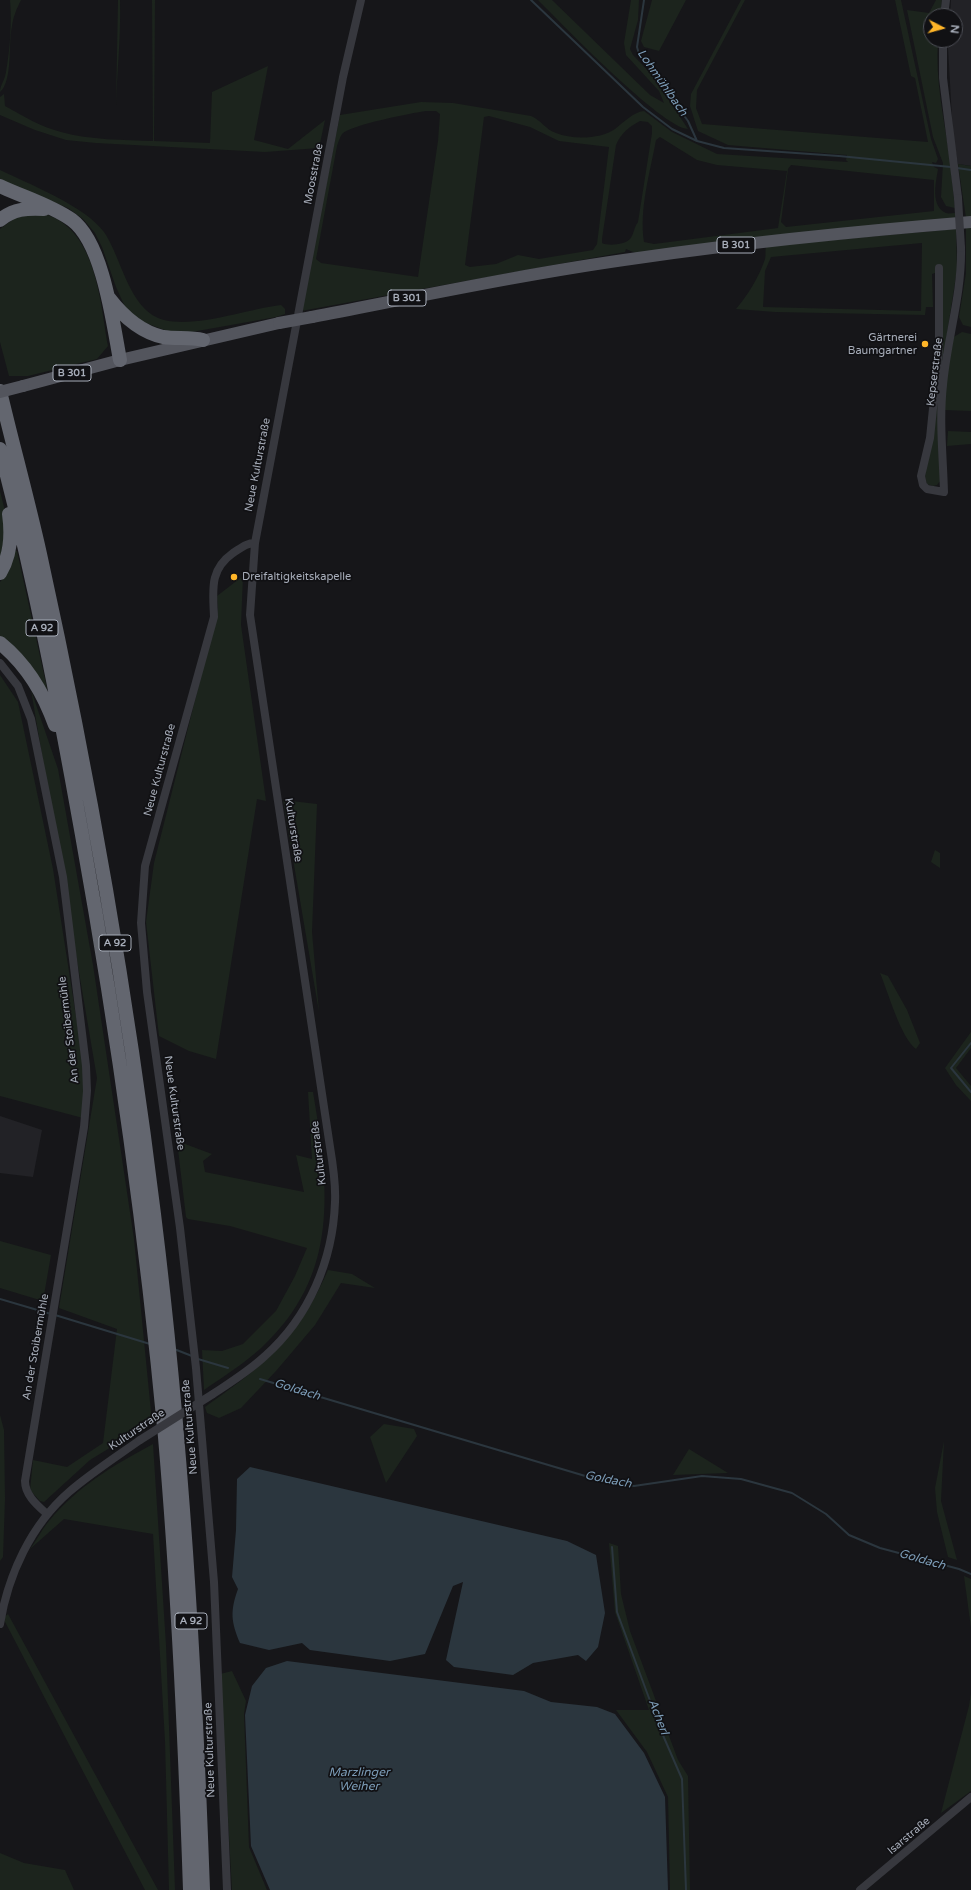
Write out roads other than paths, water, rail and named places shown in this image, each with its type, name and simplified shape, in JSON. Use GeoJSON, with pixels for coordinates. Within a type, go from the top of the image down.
{"type":"FeatureCollection","features":[{"type":"Feature","properties":{"kind":"highway"},"geometry":{"type":"LineString","coordinates":[[0,186],[73,221],[88,239],[97,259],[107,296],[120,360]]}},
{"type":"Feature","properties":{"kind":"highway"},"geometry":{"type":"LineString","coordinates":[[0,220],[8,213],[28,208],[51,210]]}},
{"type":"Feature","properties":{"kind":"highway"},"geometry":{"type":"LineString","coordinates":[[107,296],[118,310],[140,328],[163,337],[189,337],[203,340]]}},
{"type":"Feature","properties":{"kind":"highway","name":"A 92"},"geometry":{"type":"LineString","coordinates":[[0,392],[39,550],[73,712],[103,872],[138,1097],[162,1346],[187,1567],[194,1681],[202,1890]]}},
{"type":"Feature","properties":{"kind":"highway","name":"A 92"},"geometry":{"type":"LineString","coordinates":[[0,449],[9,482],[42,628],[71,775],[127,1106],[162,1346],[182,1685],[190,1890]]}},
{"type":"Feature","properties":{"kind":"highway"},"geometry":{"type":"LineString","coordinates":[[0,573],[8,556],[10,546],[10,522],[7,498],[9,482]]}},
{"type":"Feature","properties":{"kind":"highway"},"geometry":{"type":"LineString","coordinates":[[0,644],[15,656],[48,705],[57,730],[63,763],[71,775]]}},
{"type":"Feature","properties":{"kind":"main road","name":"B 301"},"geometry":{"type":"LineString","coordinates":[[0,392],[120,360],[279,323],[503,280],[637,258],[770,240],[971,222]]}},
{"type":"Feature","properties":{"kind":"street","name":"Moosstraße"},"geometry":{"type":"LineString","coordinates":[[290,352],[343,77],[361,0]]}},
{"type":"Feature","properties":{"kind":"street","name":"Kepserstraße"},"geometry":{"type":"LineString","coordinates":[[939,268],[939,349],[930,438],[921,476],[927,489],[944,492],[942,400],[945,367],[958,298],[961,248],[958,198],[943,78],[943,48]]}},
{"type":"Feature","properties":{"kind":"street","name":"Neue Kulturstraße"},"geometry":{"type":"LineString","coordinates":[[227,1890],[214,1582],[196,1368],[180,1228],[147,992],[141,923],[146,866],[214,617],[214,576],[224,559],[247,543],[255,543],[290,352]]}},
{"type":"Feature","properties":{"kind":"street","name":"Kulturstraße"},"geometry":{"type":"LineString","coordinates":[[0,1624],[6,1596],[19,1560],[47,1514],[68,1492],[140,1440],[213,1394],[265,1356],[289,1331],[300,1316],[317,1284],[326,1260],[333,1230],[335,1200],[329,1139],[250,615],[255,543]]}},
{"type":"Feature","properties":{"kind":"street","name":"An der Stoibermühle"},"geometry":{"type":"LineString","coordinates":[[0,663],[18,686],[31,719],[62,877],[86,1066],[87,1097],[84,1127],[25,1481],[28,1495],[47,1514]]}},
{"type":"Feature","properties":{"kind":"street","name":"Isarstraße"},"geometry":{"type":"LineString","coordinates":[[860,1890],[971,1797]]}},
{"type":"Feature","properties":{"kind":"water"},"geometry":{"type":"Polygon","coordinates":[[[250,1467],[567,1541],[596,1555],[605,1613],[598,1647],[586,1661],[578,1655],[533,1663],[513,1675],[454,1667],[446,1660],[463,1582],[453,1586],[425,1654],[390,1661],[310,1650],[302,1643],[269,1650],[240,1643],[233,1622],[233,1610],[238,1589],[232,1577],[236,1530],[237,1479],[250,1467]]]}},
{"type":"Feature","properties":{"kind":"water","name":"Marzlinger Weiher"},"geometry":{"type":"Polygon","coordinates":[[[287,1661],[524,1691],[551,1702],[597,1707],[615,1714],[644,1753],[665,1797],[668,1890],[270,1890],[251,1846],[245,1715],[252,1686],[266,1668],[287,1661]]]}},
{"type":"Feature","properties":{"kind":"waterway"},"geometry":{"type":"LineString","coordinates":[[531,0],[643,107],[672,129],[697,141],[724,148],[839,156],[951,167]]}},
{"type":"Feature","properties":{"kind":"waterway","name":"Lohmühlbach"},"geometry":{"type":"LineString","coordinates":[[644,0],[637,47],[639,54],[688,121],[697,141]]}},
{"type":"Feature","properties":{"kind":"waterway"},"geometry":{"type":"LineString","coordinates":[[957,168],[971,170]]}},
{"type":"Feature","properties":{"kind":"waterway"},"geometry":{"type":"LineString","coordinates":[[971,1043],[951,1068],[971,1092]]}},
{"type":"Feature","properties":{"kind":"waterway","name":"Goldach"},"geometry":{"type":"LineString","coordinates":[[0,1299],[51,1314]]}},
{"type":"Feature","properties":{"kind":"waterway","name":"Goldach"},"geometry":{"type":"LineString","coordinates":[[55,1315],[150,1344]]}},
{"type":"Feature","properties":{"kind":"waterway","name":"Goldach"},"geometry":{"type":"LineString","coordinates":[[174,1349],[192,1356]]}},
{"type":"Feature","properties":{"kind":"waterway","name":"Goldach"},"geometry":{"type":"LineString","coordinates":[[198,1359],[228,1368]]}},
{"type":"Feature","properties":{"kind":"waterway","name":"Goldach"},"geometry":{"type":"LineString","coordinates":[[260,1379],[602,1481],[634,1486],[702,1476],[741,1479],[792,1493],[826,1514],[849,1535],[880,1548],[959,1569],[971,1574]]}},
{"type":"Feature","properties":{"kind":"waterway","name":"Acherl"},"geometry":{"type":"LineString","coordinates":[[612,1547],[617,1612],[662,1733],[682,1779],[686,1890]]}},
{"type":"Feature","properties":{"kind":"place","name":"Gärtnerei Baumgartner"},"geometry":{"type":"Point","coordinates":[925,344]}},
{"type":"Feature","properties":{"kind":"place","name":"Dreifaltigkeitskapelle"},"geometry":{"type":"Point","coordinates":[234,577]}}]}
